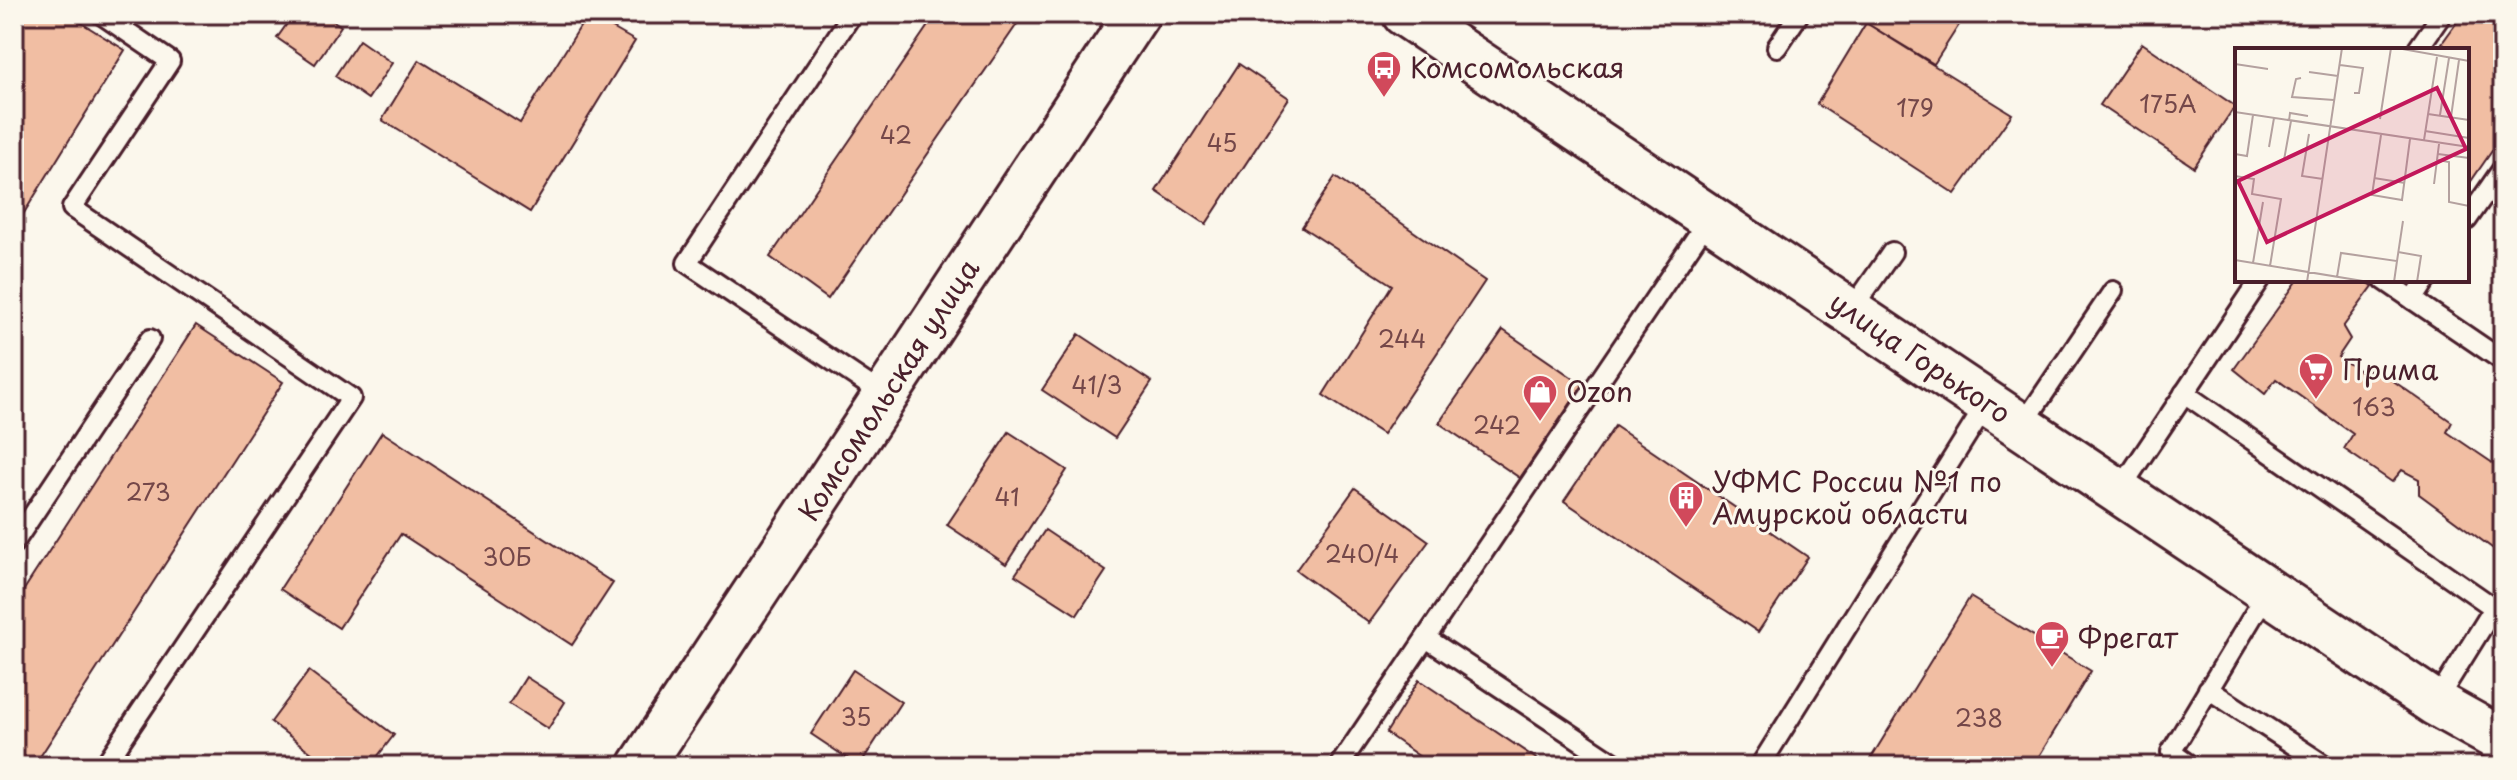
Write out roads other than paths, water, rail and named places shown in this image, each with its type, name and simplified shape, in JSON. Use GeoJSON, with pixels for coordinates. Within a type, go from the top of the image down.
{"type":"FeatureCollection","features":[{"type":"Feature","properties":{"kind":"main road","name":"Комсомольская улица"},"geometry":{"type":"LineString","coordinates":[[641,766],[1137,14]]}},
{"type":"Feature","properties":{"kind":"main road","name":"улица Горького"},"geometry":{"type":"LineString","coordinates":[[1405,14],[2435,703],[2503,741]]}},
{"type":"Feature","properties":{"kind":"main road","name":"улица Горького"},"geometry":{"type":"LineString","coordinates":[[2435,703],[2503,764]]}},
{"type":"Feature","properties":{"kind":"lane"},"geometry":{"type":"LineString","coordinates":[[101,14],[170,61],[72,208],[351,398],[104,766]]}},
{"type":"Feature","properties":{"kind":"lane"},"geometry":{"type":"LineString","coordinates":[[852,14],[687,263],[885,396]]}},
{"type":"Feature","properties":{"kind":"lane"},"geometry":{"type":"LineString","coordinates":[[1777,47],[1799,14]]}},
{"type":"Feature","properties":{"kind":"lane"},"geometry":{"type":"LineString","coordinates":[[2418,48],[2442,14]]}},
{"type":"Feature","properties":{"kind":"lane"},"geometry":{"type":"LineString","coordinates":[[2469,217],[2503,168]]}},
{"type":"Feature","properties":{"kind":"lane"},"geometry":{"type":"LineString","coordinates":[[1339,766],[1710,217]]}},
{"type":"Feature","properties":{"kind":"lane"},"geometry":{"type":"LineString","coordinates":[[1851,311],[1892,252]]}},
{"type":"Feature","properties":{"kind":"lane"},"geometry":{"type":"LineString","coordinates":[[2119,491],[2259,282]]}},
{"type":"Feature","properties":{"kind":"lane"},"geometry":{"type":"LineString","coordinates":[[2387,282],[2503,361]]}},
{"type":"Feature","properties":{"kind":"lane"},"geometry":{"type":"LineString","coordinates":[[2413,300],[2425,282]]}},
{"type":"Feature","properties":{"kind":"lane"},"geometry":{"type":"LineString","coordinates":[[1760,766],[2005,415],[2113,291]]}},
{"type":"Feature","properties":{"kind":"lane"},"geometry":{"type":"LineString","coordinates":[[14,543],[150,339]]}},
{"type":"Feature","properties":{"kind":"lane"},"geometry":{"type":"LineString","coordinates":[[2184,393],[2499,611],[2435,703]]}},
{"type":"Feature","properties":{"kind":"lane"},"geometry":{"type":"LineString","coordinates":[[2191,766],[2166,759],[2268,591]]}},
{"type":"Feature","properties":{"kind":"lane"},"geometry":{"type":"LineString","coordinates":[[1426,638],[1619,766]]}},
{"type":"Feature","properties":{"kind":"lane"},"geometry":{"type":"LineString","coordinates":[[2208,689],[2326,766]]}},
{"type":"Feature","properties":{"kind":"place","name":"Комсомольская"},"geometry":{"type":"Point","coordinates":[1384,99]}},
{"type":"Feature","properties":{"kind":"place","name":"Прима"},"geometry":{"type":"Point","coordinates":[2316,401]}},
{"type":"Feature","properties":{"kind":"place","name":"Ozon"},"geometry":{"type":"Point","coordinates":[1540,423]}},
{"type":"Feature","properties":{"kind":"place","name":"УФМС России №1 по Амурской области"},"geometry":{"type":"Point","coordinates":[1686,529]}},
{"type":"Feature","properties":{"kind":"place","name":"Фрегат"},"geometry":{"type":"Point","coordinates":[2052,669]}}]}
